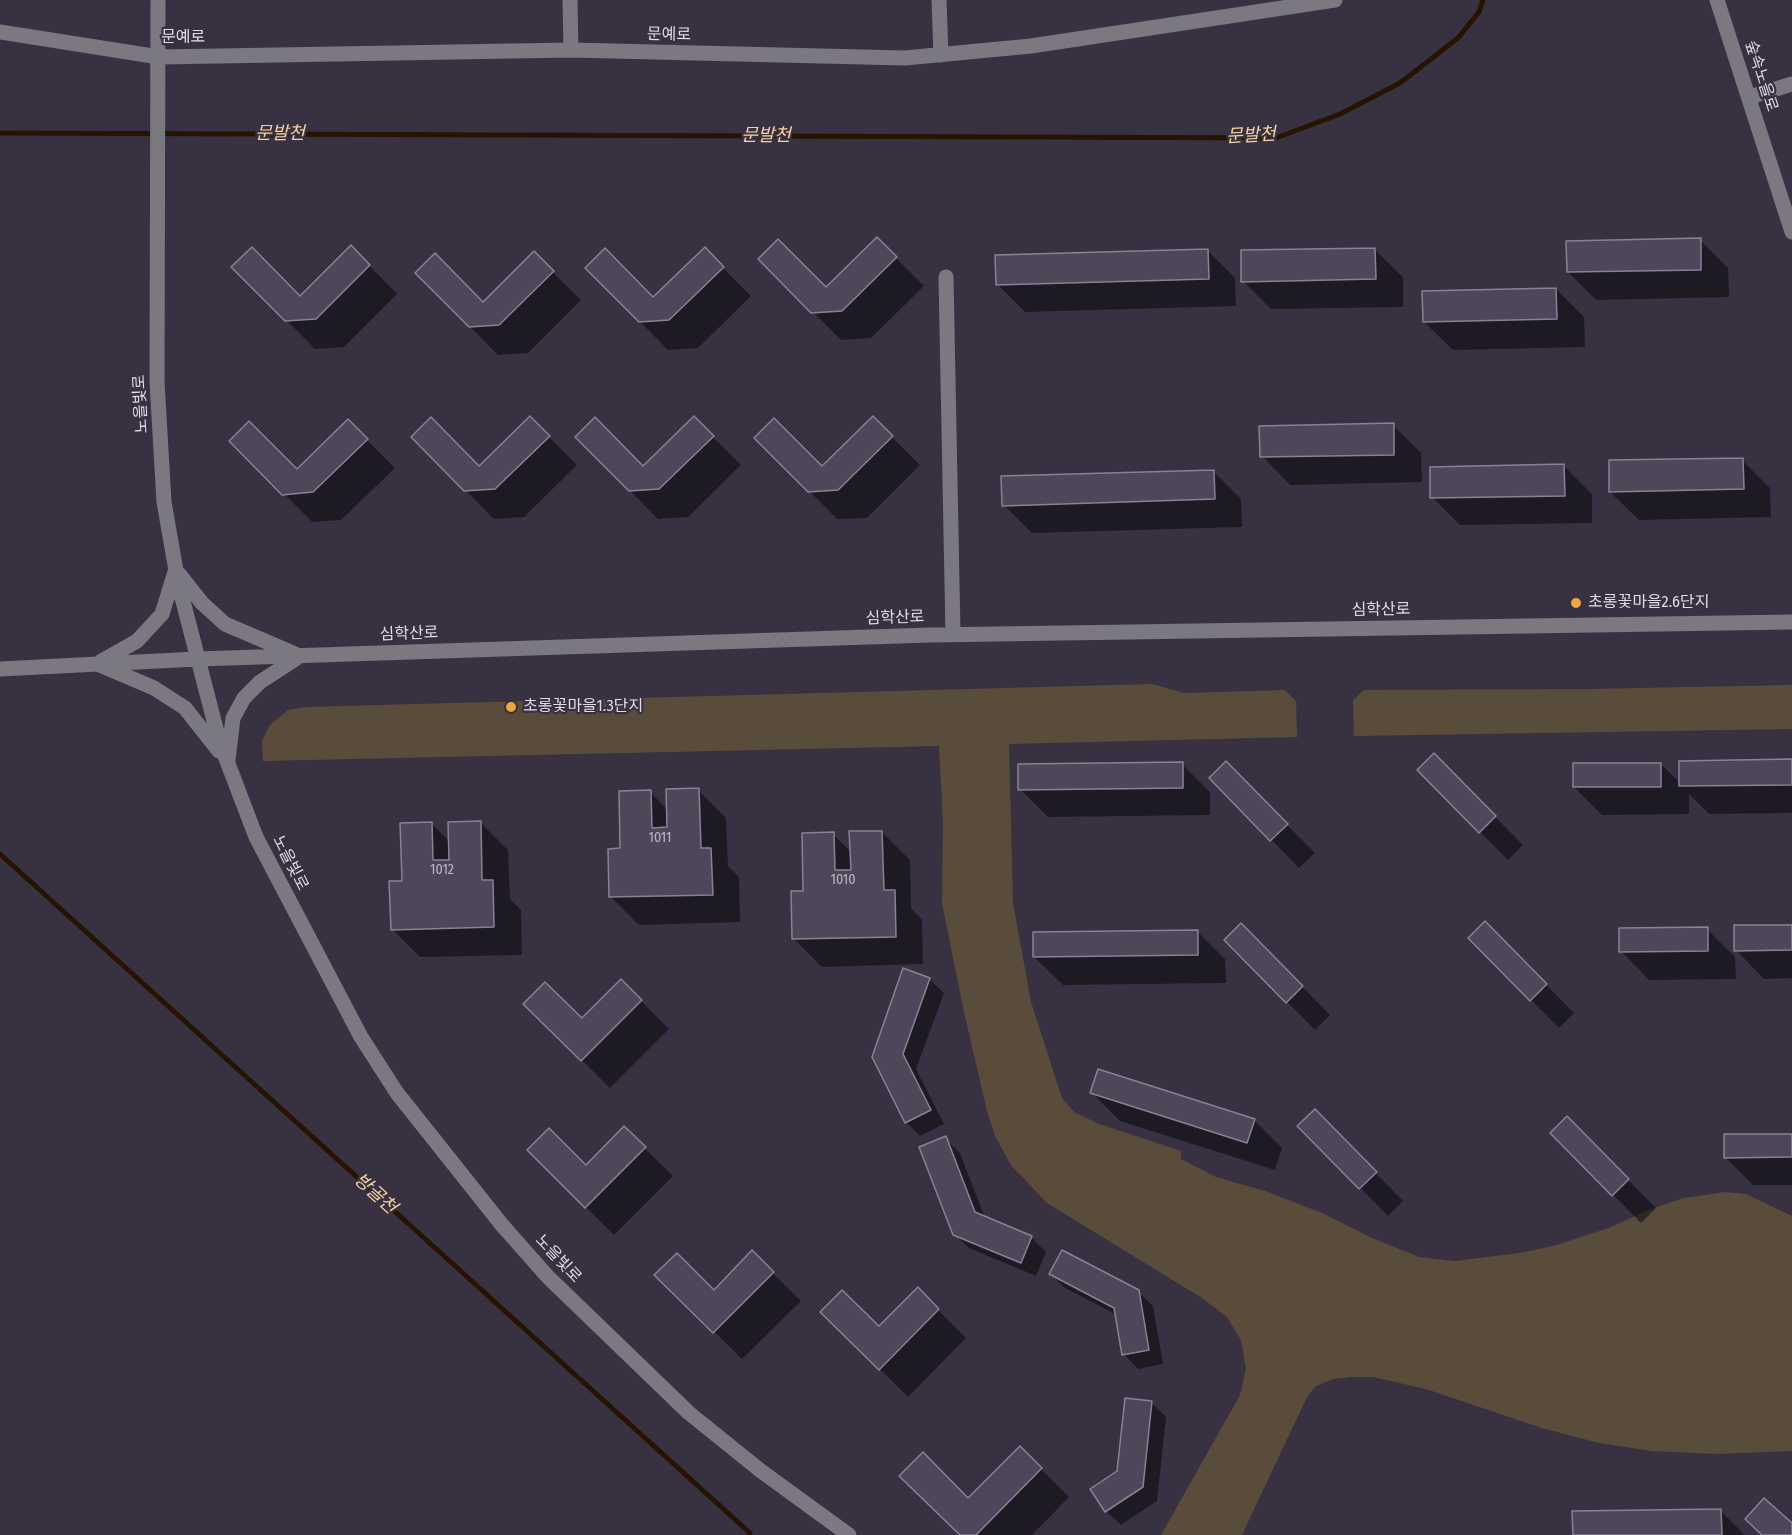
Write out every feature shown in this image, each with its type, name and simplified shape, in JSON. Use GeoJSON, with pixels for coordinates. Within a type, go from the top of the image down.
{"type":"FeatureCollection","features":[{"type":"Feature","properties":{"kind":"street","name":"노을빛로"},"geometry":{"type":"LineString","coordinates":[[158,0],[157,382],[164,502],[176,570],[219,740],[256,837],[361,1037],[397,1093],[462,1176],[548,1277],[689,1413],[761,1471],[849,1535]]}},
{"type":"Feature","properties":{"kind":"street"},"geometry":{"type":"LineString","coordinates":[[570,0],[571,50]]}},
{"type":"Feature","properties":{"kind":"street"},"geometry":{"type":"LineString","coordinates":[[939,0],[941,55]]}},
{"type":"Feature","properties":{"kind":"street","name":"문예로"},"geometry":{"type":"LineString","coordinates":[[0,32],[159,57],[571,50],[893,58],[1031,46],[1335,0]]}},
{"type":"Feature","properties":{"kind":"street","name":"숲속노을로"},"geometry":{"type":"LineString","coordinates":[[1717,0],[1792,232]]}},
{"type":"Feature","properties":{"kind":"street"},"geometry":{"type":"LineString","coordinates":[[1750,98],[1792,84]]}},
{"type":"Feature","properties":{"kind":"street"},"geometry":{"type":"LineString","coordinates":[[946,277],[953,634]]}},
{"type":"Feature","properties":{"kind":"street"},"geometry":{"type":"LineString","coordinates":[[176,570],[202,603],[225,624],[301,656]]}},
{"type":"Feature","properties":{"kind":"street"},"geometry":{"type":"LineString","coordinates":[[96,664],[138,641],[162,614],[176,570]]}},
{"type":"Feature","properties":{"kind":"street","name":"심학산로"},"geometry":{"type":"LineString","coordinates":[[0,669],[197,659],[953,634],[1789,621]]}},
{"type":"Feature","properties":{"kind":"street"},"geometry":{"type":"LineString","coordinates":[[228,763],[233,718],[244,698],[260,681],[301,656]]}},
{"type":"Feature","properties":{"kind":"street"},"geometry":{"type":"LineString","coordinates":[[96,664],[154,688],[185,708],[228,763]]}},
{"type":"Feature","properties":{"kind":"shaded area"},"geometry":{"type":"Polygon","coordinates":[[[1152,684],[1184,693],[1285,690],[1296,701],[1297,737],[1009,744],[1013,903],[1031,1002],[1062,1098],[1074,1112],[1099,1124],[1181,1151],[1181,1159],[1216,1177],[1265,1191],[1322,1213],[1372,1238],[1419,1257],[1455,1261],[1520,1253],[1553,1246],[1609,1228],[1648,1210],[1684,1198],[1725,1192],[1746,1194],[1792,1216],[1792,1451],[1716,1454],[1652,1451],[1599,1443],[1542,1428],[1426,1389],[1373,1377],[1333,1379],[1316,1386],[1307,1397],[1242,1535],[1161,1535],[1240,1395],[1246,1369],[1241,1340],[1227,1317],[1202,1298],[1047,1203],[1011,1165],[995,1136],[964,1012],[942,903],[943,823],[939,746],[263,761],[262,741],[270,725],[288,710],[306,707],[1152,684]]]}},
{"type":"Feature","properties":{"kind":"shaded area"},"geometry":{"type":"Polygon","coordinates":[[[1792,685],[1792,729],[1354,736],[1353,700],[1364,690],[1792,685]]]}},
{"type":"Feature","properties":{"kind":"building"},"geometry":{"type":"Polygon","coordinates":[[[877,237],[897,257],[842,311],[811,313],[758,259],[778,239],[826,287],[877,237]]]}},
{"type":"Feature","properties":{"kind":"building"},"geometry":{"type":"Polygon","coordinates":[[[1701,238],[1701,270],[1567,272],[1566,241],[1701,238]]]}},
{"type":"Feature","properties":{"kind":"building"},"geometry":{"type":"Polygon","coordinates":[[[351,245],[370,265],[316,319],[285,321],[231,267],[252,247],[300,296],[351,245]]]}},
{"type":"Feature","properties":{"kind":"building"},"geometry":{"type":"Polygon","coordinates":[[[705,247],[724,267],[669,320],[639,322],[585,268],[605,248],[653,297],[705,247]]]}},
{"type":"Feature","properties":{"kind":"building"},"geometry":{"type":"Polygon","coordinates":[[[1375,248],[1376,279],[1241,282],[1241,250],[1375,248]]]}},
{"type":"Feature","properties":{"kind":"building"},"geometry":{"type":"Polygon","coordinates":[[[1208,249],[1209,279],[996,285],[995,255],[1208,249]]]}},
{"type":"Feature","properties":{"kind":"building"},"geometry":{"type":"Polygon","coordinates":[[[534,251],[554,271],[499,325],[469,327],[415,273],[435,253],[483,302],[534,251]]]}},
{"type":"Feature","properties":{"kind":"building"},"geometry":{"type":"Polygon","coordinates":[[[1556,288],[1557,319],[1423,322],[1422,291],[1556,288]]]}},
{"type":"Feature","properties":{"kind":"building"},"geometry":{"type":"Polygon","coordinates":[[[530,416],[550,436],[495,489],[464,491],[411,437],[431,417],[479,466],[530,416]]]}},
{"type":"Feature","properties":{"kind":"building"},"geometry":{"type":"Polygon","coordinates":[[[694,416],[714,436],[659,489],[629,491],[575,437],[595,417],[643,466],[694,416]]]}},
{"type":"Feature","properties":{"kind":"building"},"geometry":{"type":"Polygon","coordinates":[[[873,416],[893,436],[838,490],[808,492],[754,438],[774,418],[822,466],[873,416]]]}},
{"type":"Feature","properties":{"kind":"building"},"geometry":{"type":"Polygon","coordinates":[[[348,419],[368,439],[313,492],[282,495],[229,441],[249,421],[297,469],[348,419]]]}},
{"type":"Feature","properties":{"kind":"building"},"geometry":{"type":"Polygon","coordinates":[[[1394,423],[1394,455],[1260,457],[1259,426],[1394,423]]]}},
{"type":"Feature","properties":{"kind":"building"},"geometry":{"type":"Polygon","coordinates":[[[1743,458],[1744,489],[1609,492],[1609,460],[1743,458]]]}},
{"type":"Feature","properties":{"kind":"building"},"geometry":{"type":"Polygon","coordinates":[[[1564,464],[1565,496],[1430,498],[1430,467],[1564,464]]]}},
{"type":"Feature","properties":{"kind":"building"},"geometry":{"type":"Polygon","coordinates":[[[1214,470],[1215,499],[1002,506],[1001,476],[1214,470]]]}},
{"type":"Feature","properties":{"kind":"building"},"geometry":{"type":"Polygon","coordinates":[[[1434,753],[1496,816],[1479,833],[1417,770],[1434,753]]]}},
{"type":"Feature","properties":{"kind":"building"},"geometry":{"type":"Polygon","coordinates":[[[1792,759],[1792,785],[1679,786],[1679,761],[1792,759]]]}},
{"type":"Feature","properties":{"kind":"building"},"geometry":{"type":"Polygon","coordinates":[[[1226,761],[1288,824],[1270,841],[1209,778],[1226,761]]]}},
{"type":"Feature","properties":{"kind":"building"},"geometry":{"type":"Polygon","coordinates":[[[1183,762],[1183,788],[1018,790],[1018,764],[1183,762]]]}},
{"type":"Feature","properties":{"kind":"building"},"geometry":{"type":"Polygon","coordinates":[[[1573,763],[1661,763],[1661,787],[1573,787],[1573,763]]]}},
{"type":"Feature","properties":{"kind":"building"},"geometry":{"type":"Polygon","coordinates":[[[699,788],[701,848],[711,848],[713,895],[609,897],[608,849],[620,848],[619,791],[651,790],[652,828],[667,827],[666,789],[699,788]]]}},
{"type":"Feature","properties":{"kind":"building"},"geometry":{"type":"Polygon","coordinates":[[[481,821],[482,880],[493,880],[494,927],[391,930],[389,881],[402,881],[400,823],[432,822],[433,860],[449,860],[448,822],[481,821]]]}},
{"type":"Feature","properties":{"kind":"building"},"geometry":{"type":"Polygon","coordinates":[[[849,831],[882,831],[884,890],[895,890],[896,937],[792,939],[791,891],[803,891],[802,833],[834,832],[835,870],[851,870],[849,831]]]}},
{"type":"Feature","properties":{"kind":"building"},"geometry":{"type":"Polygon","coordinates":[[[1485,921],[1547,984],[1530,1001],[1468,938],[1485,921]]]}},
{"type":"Feature","properties":{"kind":"building"},"geometry":{"type":"Polygon","coordinates":[[[1241,923],[1303,986],[1286,1003],[1224,940],[1241,923]]]}},
{"type":"Feature","properties":{"kind":"building"},"geometry":{"type":"Polygon","coordinates":[[[1734,925],[1792,925],[1792,950],[1734,951],[1734,925]]]}},
{"type":"Feature","properties":{"kind":"building"},"geometry":{"type":"Polygon","coordinates":[[[1708,927],[1708,951],[1619,952],[1619,928],[1708,927]]]}},
{"type":"Feature","properties":{"kind":"building"},"geometry":{"type":"Polygon","coordinates":[[[1198,930],[1198,955],[1033,957],[1033,932],[1198,930]]]}},
{"type":"Feature","properties":{"kind":"building"},"geometry":{"type":"Polygon","coordinates":[[[903,968],[930,978],[903,1054],[931,1110],[905,1123],[872,1057],[903,968]]]}},
{"type":"Feature","properties":{"kind":"building"},"geometry":{"type":"Polygon","coordinates":[[[621,979],[642,1000],[581,1061],[523,1004],[545,982],[582,1018],[621,979]]]}},
{"type":"Feature","properties":{"kind":"building"},"geometry":{"type":"Polygon","coordinates":[[[1098,1069],[1255,1119],[1247,1143],[1090,1093],[1098,1069]]]}},
{"type":"Feature","properties":{"kind":"building"},"geometry":{"type":"Polygon","coordinates":[[[1315,1109],[1377,1172],[1359,1189],[1297,1126],[1315,1109]]]}},
{"type":"Feature","properties":{"kind":"building"},"geometry":{"type":"Polygon","coordinates":[[[1567,1116],[1629,1179],[1612,1196],[1550,1133],[1567,1116]]]}},
{"type":"Feature","properties":{"kind":"building"},"geometry":{"type":"Polygon","coordinates":[[[624,1126],[646,1147],[585,1208],[527,1150],[549,1128],[586,1165],[624,1126]]]}},
{"type":"Feature","properties":{"kind":"building"},"geometry":{"type":"Polygon","coordinates":[[[1724,1134],[1792,1134],[1792,1157],[1724,1158],[1724,1134]]]}},
{"type":"Feature","properties":{"kind":"building"},"geometry":{"type":"Polygon","coordinates":[[[946,1136],[975,1212],[1032,1236],[1021,1263],[953,1235],[919,1147],[946,1136]]]}},
{"type":"Feature","properties":{"kind":"building"},"geometry":{"type":"Polygon","coordinates":[[[752,1250],[774,1272],[713,1333],[654,1275],[677,1253],[714,1290],[752,1250]]]}},
{"type":"Feature","properties":{"kind":"building"},"geometry":{"type":"Polygon","coordinates":[[[1062,1250],[1139,1290],[1149,1350],[1122,1355],[1114,1308],[1049,1274],[1062,1250]]]}},
{"type":"Feature","properties":{"kind":"building"},"geometry":{"type":"Polygon","coordinates":[[[918,1287],[939,1309],[879,1370],[820,1312],[842,1290],[879,1326],[918,1287]]]}},
{"type":"Feature","properties":{"kind":"building"},"geometry":{"type":"Polygon","coordinates":[[[1125,1398],[1152,1401],[1143,1487],[1105,1512],[1090,1489],[1117,1471],[1125,1398]]]}},
{"type":"Feature","properties":{"kind":"building"},"geometry":{"type":"Polygon","coordinates":[[[1020,1446],[1042,1468],[976,1535],[960,1535],[899,1476],[923,1452],[968,1498],[1020,1446]]]}},
{"type":"Feature","properties":{"kind":"building"},"geometry":{"type":"Polygon","coordinates":[[[1764,1498],[1792,1523],[1792,1535],[1762,1535],[1745,1519],[1764,1498]]]}},
{"type":"Feature","properties":{"kind":"building"},"geometry":{"type":"Polygon","coordinates":[[[1721,1509],[1722,1535],[1573,1535],[1572,1511],[1721,1509]]]}},
{"type":"Feature","properties":{"kind":"waterway","name":"문발천"},"geometry":{"type":"LineString","coordinates":[[0,133],[1276,138],[1340,114],[1400,83],[1458,38],[1479,12],[1483,0]]}},
{"type":"Feature","properties":{"kind":"waterway","name":"방골천"},"geometry":{"type":"LineString","coordinates":[[0,854],[750,1533],[749,1535]]}},
{"type":"Feature","properties":{"kind":"place","name":"초롱꽃마을2.6단지"},"geometry":{"type":"Point","coordinates":[1576,603]}},
{"type":"Feature","properties":{"kind":"place","name":"초롱꽃마을1.3단지"},"geometry":{"type":"Point","coordinates":[511,707]}}]}
